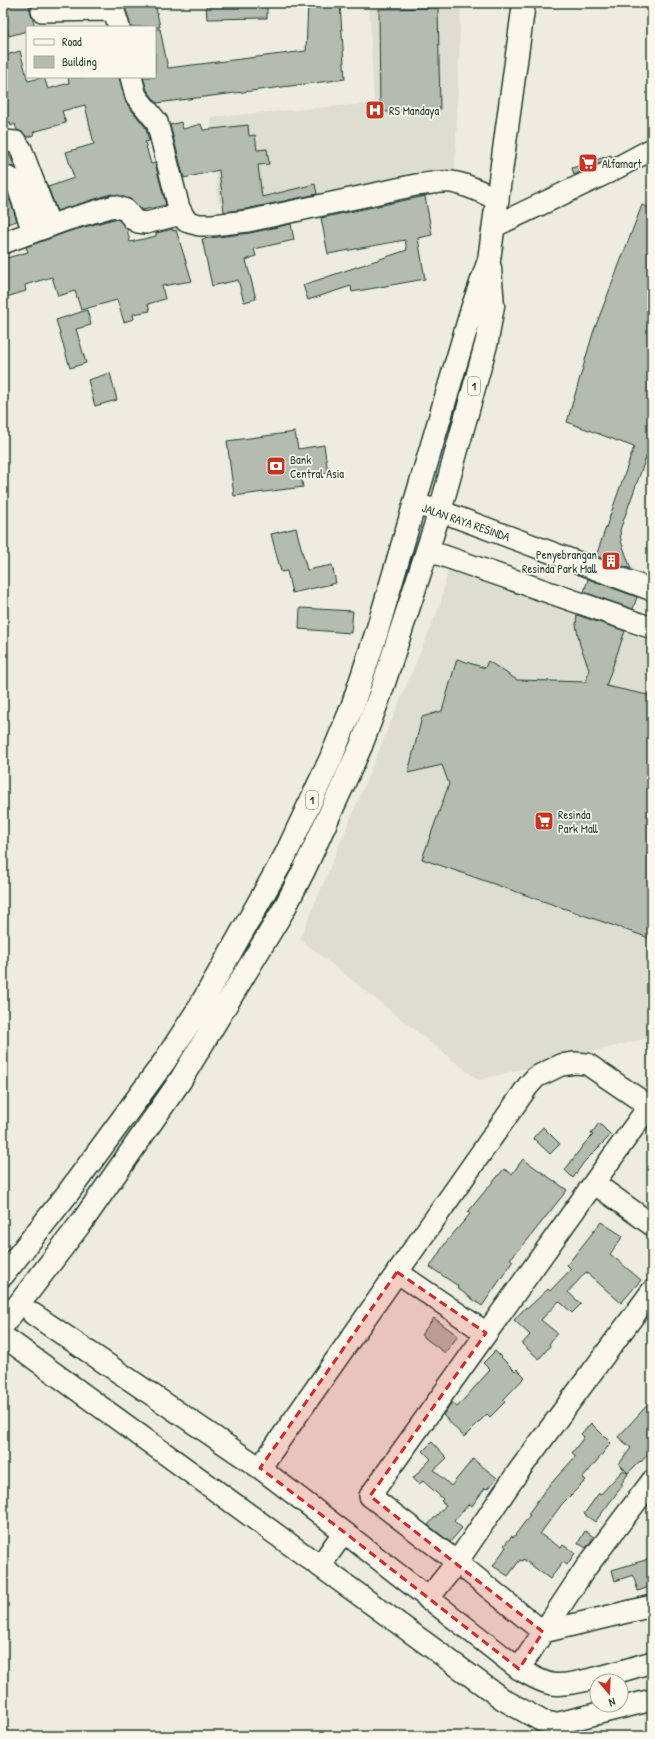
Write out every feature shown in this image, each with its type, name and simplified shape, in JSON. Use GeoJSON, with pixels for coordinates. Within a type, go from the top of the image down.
{"type":"FeatureCollection","features":[{"type":"Feature","properties":{"kind":"main road","name":"1"},"geometry":{"type":"LineString","coordinates":[[3,1275],[68,1193],[164,1062],[199,1008],[274,878],[331,758],[352,707],[377,630],[472,309],[490,260],[524,3]]}},
{"type":"Feature","properties":{"kind":"main road","name":"1"},"geometry":{"type":"LineString","coordinates":[[6,1333],[180,1081],[284,909],[361,746],[380,695],[440,511],[487,341],[493,306],[490,260]]}},
{"type":"Feature","properties":{"kind":"street"},"geometry":{"type":"LineString","coordinates":[[42,11],[110,10],[114,14],[119,26]]}},
{"type":"Feature","properties":{"kind":"street"},"geometry":{"type":"LineString","coordinates":[[131,78],[136,96],[157,122],[161,131],[181,214],[186,221],[199,225],[248,221],[416,185],[440,182],[452,182],[463,185],[498,200]]}},
{"type":"Feature","properties":{"kind":"street"},"geometry":{"type":"LineString","coordinates":[[3,140],[16,142],[21,149],[41,229]]}},
{"type":"Feature","properties":{"kind":"street"},"geometry":{"type":"LineString","coordinates":[[495,226],[609,172],[652,149]]}},
{"type":"Feature","properties":{"kind":"street"},"geometry":{"type":"LineString","coordinates":[[6,177],[13,180],[18,186],[41,229]]}},
{"type":"Feature","properties":{"kind":"street"},"geometry":{"type":"LineString","coordinates":[[3,243],[41,229],[114,206],[126,210],[133,219],[138,222],[146,223],[181,214]]}},
{"type":"Feature","properties":{"kind":"street","name":"JALAN RAYA RESINDA"},"geometry":{"type":"LineString","coordinates":[[414,504],[440,511],[652,590]]}},
{"type":"Feature","properties":{"kind":"street"},"geometry":{"type":"LineString","coordinates":[[441,556],[652,628]]}},
{"type":"Feature","properties":{"kind":"street"},"geometry":{"type":"LineString","coordinates":[[260,1468],[528,1086],[536,1077],[561,1065],[575,1063],[587,1064],[649,1106],[370,1496],[457,1562],[543,1632]]}},
{"type":"Feature","properties":{"kind":"street"},"geometry":{"type":"LineString","coordinates":[[594,1183],[652,1225]]}},
{"type":"Feature","properties":{"kind":"street"},"geometry":{"type":"LineString","coordinates":[[397,1272],[486,1333]]}},
{"type":"Feature","properties":{"kind":"street"},"geometry":{"type":"LineString","coordinates":[[428,1599],[457,1562],[522,1466],[652,1291]]}},
{"type":"Feature","properties":{"kind":"street"},"geometry":{"type":"LineString","coordinates":[[33,1314],[260,1468],[519,1669],[538,1680],[554,1685],[578,1682],[652,1662]]}},
{"type":"Feature","properties":{"kind":"street"},"geometry":{"type":"LineString","coordinates":[[6,1333],[320,1566],[504,1700],[542,1721],[554,1730],[652,1700]]}},
{"type":"Feature","properties":{"kind":"street"},"geometry":{"type":"LineString","coordinates":[[519,1669],[585,1569],[648,1491]]}},
{"type":"Feature","properties":{"kind":"street"},"geometry":{"type":"LineString","coordinates":[[320,1566],[344,1532]]}},
{"type":"Feature","properties":{"kind":"street"},"geometry":{"type":"LineString","coordinates":[[543,1632],[652,1606]]}},
{"type":"Feature","properties":{"kind":"highlighted area"},"geometry":{"type":"Polygon","coordinates":[[[397,1272],[486,1333],[370,1496],[543,1632],[519,1669],[344,1532],[260,1468],[397,1272]]]}},
{"type":"Feature","properties":{"kind":"shaded area","name":"RS Mandaya"},"geometry":{"type":"Polygon","coordinates":[[[369,3],[461,3],[455,170],[245,220],[237,201],[218,203],[211,117],[374,103],[369,3]]]}},
{"type":"Feature","properties":{"kind":"shaded area","name":"Resinda Park Mall"},"geometry":{"type":"Polygon","coordinates":[[[448,570],[652,643],[652,1037],[478,1080],[300,939],[440,605],[448,570]]]}},
{"type":"Feature","properties":{"kind":"building"},"geometry":{"type":"Polygon","coordinates":[[[3,3],[28,3],[35,26],[26,26],[26,31],[9,36],[3,16],[3,3]]]}},
{"type":"Feature","properties":{"kind":"building"},"geometry":{"type":"Polygon","coordinates":[[[120,3],[155,3],[160,27],[131,26],[126,10],[120,3]]]}},
{"type":"Feature","properties":{"kind":"building"},"geometry":{"type":"Polygon","coordinates":[[[206,3],[267,3],[267,18],[207,19],[206,3]]]}},
{"type":"Feature","properties":{"kind":"building"},"geometry":{"type":"Polygon","coordinates":[[[308,3],[340,3],[345,79],[157,103],[147,90],[143,78],[156,78],[156,29],[160,29],[168,68],[306,51],[308,3]]]}},
{"type":"Feature","properties":{"kind":"building"},"geometry":{"type":"Polygon","coordinates":[[[438,8],[440,110],[380,112],[379,9],[438,8]]]}},
{"type":"Feature","properties":{"kind":"building"},"geometry":{"type":"Polygon","coordinates":[[[20,51],[28,81],[44,78],[48,89],[69,83],[68,78],[119,78],[126,103],[146,128],[149,141],[145,142],[151,164],[155,163],[166,205],[142,210],[130,199],[111,194],[57,211],[48,187],[74,178],[66,152],[94,144],[85,105],[62,111],[66,123],[33,132],[34,135],[27,137],[22,132],[17,130],[15,124],[11,126],[10,122],[3,124],[3,56],[20,51]]]}},
{"type":"Feature","properties":{"kind":"building"},"geometry":{"type":"Polygon","coordinates":[[[181,122],[183,129],[201,124],[203,130],[248,125],[249,136],[255,135],[257,150],[267,149],[269,164],[258,165],[262,197],[315,184],[317,194],[246,209],[224,212],[219,170],[184,178],[170,125],[181,122]]]}},
{"type":"Feature","properties":{"kind":"building"},"geometry":{"type":"Polygon","coordinates":[[[3,153],[9,154],[15,167],[3,166],[3,153]]]}},
{"type":"Feature","properties":{"kind":"building"},"geometry":{"type":"Polygon","coordinates":[[[611,155],[612,157],[574,175],[572,168],[611,155]]]}},
{"type":"Feature","properties":{"kind":"building"},"geometry":{"type":"Polygon","coordinates":[[[425,196],[432,235],[418,238],[425,279],[352,292],[351,286],[308,300],[303,285],[407,250],[405,240],[328,254],[321,218],[425,196]]]}},
{"type":"Feature","properties":{"kind":"building"},"geometry":{"type":"Polygon","coordinates":[[[10,200],[17,221],[3,225],[3,202],[10,200]]]}},
{"type":"Feature","properties":{"kind":"building"},"geometry":{"type":"Polygon","coordinates":[[[642,205],[652,209],[652,453],[648,452],[620,530],[621,541],[631,569],[596,556],[634,447],[567,422],[593,333],[642,205]]]}},
{"type":"Feature","properties":{"kind":"building"},"geometry":{"type":"Polygon","coordinates":[[[114,219],[119,220],[127,229],[130,242],[156,236],[156,233],[173,229],[173,231],[176,230],[192,281],[162,286],[165,299],[148,304],[150,311],[133,314],[134,319],[124,322],[117,300],[81,310],[75,291],[58,296],[52,277],[25,285],[26,291],[3,298],[3,259],[28,252],[26,247],[70,231],[114,219]]]}},
{"type":"Feature","properties":{"kind":"building"},"geometry":{"type":"Polygon","coordinates":[[[291,224],[294,240],[254,249],[256,256],[246,260],[256,299],[244,302],[238,280],[212,286],[202,239],[250,233],[291,224]]]}},
{"type":"Feature","properties":{"kind":"building"},"geometry":{"type":"Polygon","coordinates":[[[87,310],[91,325],[76,329],[86,363],[70,368],[56,320],[87,310]]]}},
{"type":"Feature","properties":{"kind":"building"},"geometry":{"type":"Polygon","coordinates":[[[110,373],[117,400],[95,406],[88,380],[110,373]]]}},
{"type":"Feature","properties":{"kind":"building"},"geometry":{"type":"Polygon","coordinates":[[[295,432],[298,449],[324,445],[328,473],[301,477],[303,487],[234,496],[227,441],[295,432]]]}},
{"type":"Feature","properties":{"kind":"building"},"geometry":{"type":"Polygon","coordinates":[[[296,528],[307,570],[332,565],[336,583],[292,593],[287,571],[281,572],[271,534],[296,528]]]}},
{"type":"Feature","properties":{"kind":"building"},"geometry":{"type":"Polygon","coordinates":[[[588,579],[637,597],[633,609],[584,592],[588,579]]]}},
{"type":"Feature","properties":{"kind":"building"},"geometry":{"type":"Polygon","coordinates":[[[300,608],[353,611],[351,633],[299,629],[300,608]]]}},
{"type":"Feature","properties":{"kind":"building","name":"Resinda Park Mall"},"geometry":{"type":"Polygon","coordinates":[[[577,615],[625,631],[606,686],[652,696],[652,939],[422,859],[449,784],[442,765],[408,773],[422,717],[442,711],[457,659],[485,668],[488,661],[517,680],[586,682],[589,669],[580,645],[576,625],[577,615]]]}},
{"type":"Feature","properties":{"kind":"building"},"geometry":{"type":"Polygon","coordinates":[[[599,1123],[611,1135],[584,1162],[573,1178],[565,1170],[584,1144],[593,1135],[591,1134],[599,1123]]]}},
{"type":"Feature","properties":{"kind":"building"},"geometry":{"type":"Polygon","coordinates":[[[543,1127],[560,1144],[550,1154],[533,1138],[543,1127]]]}},
{"type":"Feature","properties":{"kind":"building"},"geometry":{"type":"Polygon","coordinates":[[[523,1159],[567,1190],[526,1242],[510,1259],[513,1261],[482,1306],[457,1288],[458,1286],[430,1267],[446,1242],[470,1214],[468,1212],[485,1191],[504,1169],[512,1174],[523,1159]]]}},
{"type":"Feature","properties":{"kind":"building"},"geometry":{"type":"Polygon","coordinates":[[[601,1222],[623,1236],[610,1254],[641,1280],[621,1303],[586,1272],[568,1292],[581,1304],[572,1313],[559,1301],[541,1320],[557,1333],[549,1344],[550,1346],[539,1359],[522,1344],[530,1335],[514,1320],[526,1307],[528,1308],[548,1289],[550,1291],[571,1269],[567,1265],[601,1222]]]}},
{"type":"Feature","properties":{"kind":"building"},"geometry":{"type":"Polygon","coordinates":[[[434,1318],[458,1336],[445,1353],[421,1335],[434,1318]]]}},
{"type":"Feature","properties":{"kind":"building"},"geometry":{"type":"Polygon","coordinates":[[[495,1351],[515,1371],[517,1369],[525,1377],[503,1400],[505,1402],[490,1417],[487,1414],[464,1437],[443,1415],[452,1402],[457,1407],[490,1370],[483,1363],[495,1351]]]}},
{"type":"Feature","properties":{"kind":"building"},"geometry":{"type":"Polygon","coordinates":[[[652,1400],[652,1449],[641,1462],[640,1461],[628,1473],[619,1464],[631,1448],[618,1437],[652,1400]]]}},
{"type":"Feature","properties":{"kind":"building"},"geometry":{"type":"Polygon","coordinates":[[[591,1423],[611,1443],[583,1478],[586,1480],[562,1504],[540,1534],[561,1548],[563,1545],[575,1553],[567,1565],[563,1562],[550,1579],[523,1559],[522,1561],[520,1560],[508,1576],[493,1566],[506,1547],[504,1545],[512,1536],[513,1538],[530,1515],[528,1514],[545,1490],[576,1456],[572,1453],[584,1437],[581,1434],[591,1423]]]}},
{"type":"Feature","properties":{"kind":"building"},"geometry":{"type":"Polygon","coordinates":[[[432,1442],[447,1458],[434,1470],[451,1486],[473,1459],[497,1478],[487,1489],[485,1488],[472,1506],[469,1504],[454,1521],[462,1528],[450,1542],[428,1525],[446,1505],[441,1501],[443,1499],[423,1481],[419,1484],[413,1478],[431,1459],[423,1451],[432,1442]]]}},
{"type":"Feature","properties":{"kind":"building"},"geometry":{"type":"Polygon","coordinates":[[[623,1470],[628,1474],[621,1484],[623,1485],[595,1522],[584,1514],[599,1493],[601,1494],[623,1470]]]}},
{"type":"Feature","properties":{"kind":"building"},"geometry":{"type":"Polygon","coordinates":[[[585,1531],[594,1537],[586,1548],[578,1543],[585,1531]]]}},
{"type":"Feature","properties":{"kind":"building"},"geometry":{"type":"Polygon","coordinates":[[[652,1558],[652,1586],[638,1591],[633,1575],[615,1581],[612,1570],[652,1558]]]}},
{"type":"Feature","properties":{"kind":"place","name":"RS Mandaya"},"geometry":{"type":"Point","coordinates":[375,110]}},
{"type":"Feature","properties":{"kind":"place","name":"Alfamart"},"geometry":{"type":"Point","coordinates":[588,163]}},
{"type":"Feature","properties":{"kind":"place","name":"Bank Central Asia"},"geometry":{"type":"Point","coordinates":[276,466]}},
{"type":"Feature","properties":{"kind":"place","name":"Penyebrangan Resinda Park Mall"},"geometry":{"type":"Point","coordinates":[611,561]}},
{"type":"Feature","properties":{"kind":"place","name":"Resinda Park Mall"},"geometry":{"type":"Point","coordinates":[544,821]}}]}
